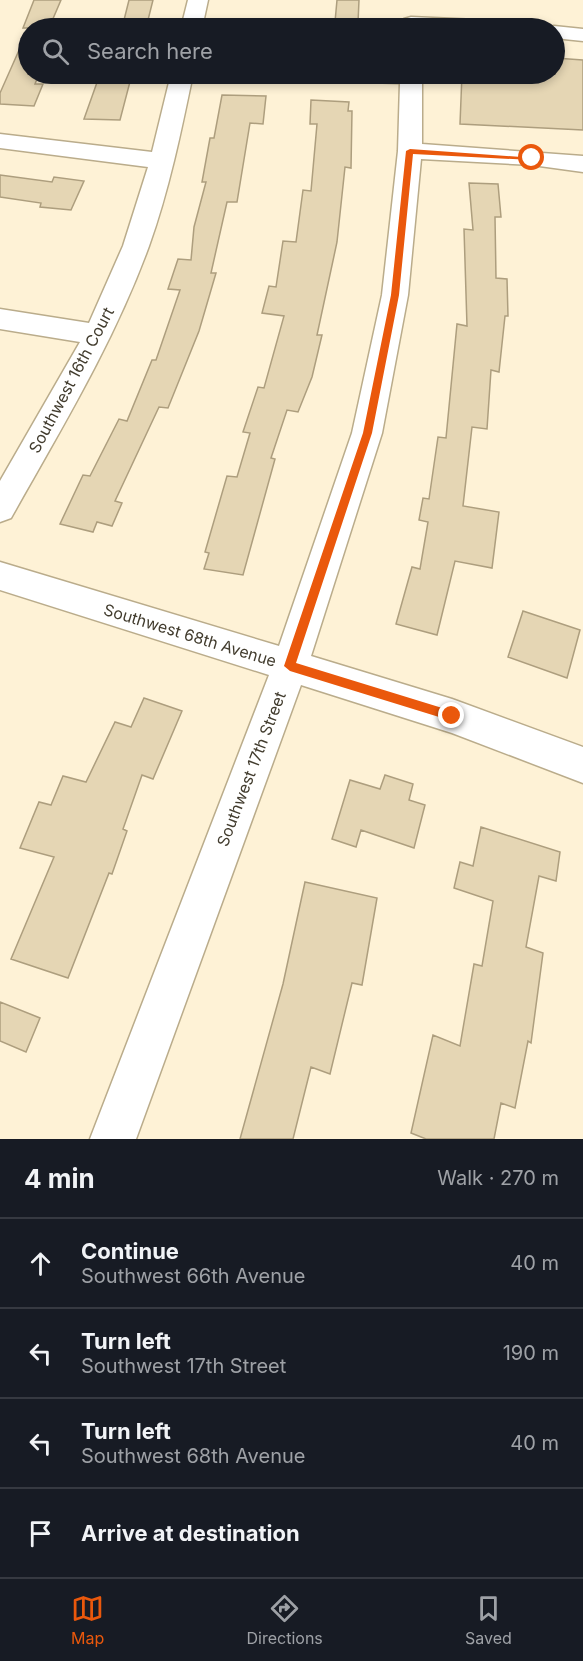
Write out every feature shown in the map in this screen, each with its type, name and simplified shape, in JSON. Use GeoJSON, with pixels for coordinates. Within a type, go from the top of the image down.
{"type":"FeatureCollection","features":[{"type":"Feature","properties":{"kind":"street"},"geometry":{"type":"LineString","coordinates":[[194,18],[198,0]]}},
{"type":"Feature","properties":{"kind":"street"},"geometry":{"type":"LineString","coordinates":[[411,0],[411,18]]}},
{"type":"Feature","properties":{"kind":"street"},"geometry":{"type":"LineString","coordinates":[[565,33],[583,35]]}},
{"type":"Feature","properties":{"kind":"street","name":"Southwest 16th Court"},"geometry":{"type":"LineString","coordinates":[[0,509],[98,335],[136,246],[162,161],[180,84]]}},
{"type":"Feature","properties":{"kind":"street","name":"Southwest 17th Street"},"geometry":{"type":"LineString","coordinates":[[113,1139],[290,666],[368,433],[395,295],[410,151],[411,84]]}},
{"type":"Feature","properties":{"kind":"street"},"geometry":{"type":"LineString","coordinates":[[0,141],[162,161]]}},
{"type":"Feature","properties":{"kind":"street"},"geometry":{"type":"LineString","coordinates":[[410,151],[532,158],[583,164]]}},
{"type":"Feature","properties":{"kind":"street"},"geometry":{"type":"LineString","coordinates":[[0,319],[98,335]]}},
{"type":"Feature","properties":{"kind":"street","name":"Southwest 68th Avenue"},"geometry":{"type":"LineString","coordinates":[[0,576],[452,716],[583,765]]}},
{"type":"Feature","properties":{"kind":"building"},"geometry":{"type":"Polygon","coordinates":[[[34,0],[61,0],[53,18],[27,18],[34,0]]]}},
{"type":"Feature","properties":{"kind":"building"},"geometry":{"type":"Polygon","coordinates":[[[129,0],[153,0],[148,18],[124,18],[129,0]]]}},
{"type":"Feature","properties":{"kind":"building"},"geometry":{"type":"Polygon","coordinates":[[[337,0],[359,0],[358,18],[335,18],[337,0]]]}},
{"type":"Feature","properties":{"kind":"building"},"geometry":{"type":"Polygon","coordinates":[[[18,52],[18,84],[43,84],[34,106],[0,104],[0,93],[18,52]]]}},
{"type":"Feature","properties":{"kind":"building"},"geometry":{"type":"Polygon","coordinates":[[[565,59],[583,60],[583,130],[460,124],[462,84],[565,84],[565,59]]]}},
{"type":"Feature","properties":{"kind":"building"},"geometry":{"type":"Polygon","coordinates":[[[96,84],[129,84],[120,120],[84,119],[96,84]]]}},
{"type":"Feature","properties":{"kind":"building"},"geometry":{"type":"Polygon","coordinates":[[[222,95],[266,96],[263,124],[250,123],[237,202],[227,202],[211,273],[216,273],[199,331],[168,408],[159,407],[115,501],[122,503],[112,526],[97,522],[93,532],[60,524],[83,475],[90,476],[119,419],[127,421],[152,360],[156,360],[180,290],[168,289],[178,259],[191,260],[194,227],[206,182],[202,182],[210,138],[214,138],[222,95]]]}},
{"type":"Feature","properties":{"kind":"building"},"geometry":{"type":"Polygon","coordinates":[[[311,100],[349,102],[348,111],[352,111],[351,168],[345,167],[337,242],[317,335],[322,335],[312,377],[298,412],[287,410],[271,458],[275,459],[243,575],[204,569],[209,553],[205,552],[227,476],[237,477],[250,433],[243,432],[258,387],[264,388],[284,316],[262,313],[269,286],[276,287],[283,241],[296,242],[303,190],[311,191],[317,124],[310,124],[311,100]]]}},
{"type":"Feature","properties":{"kind":"building"},"geometry":{"type":"Polygon","coordinates":[[[0,175],[52,182],[54,177],[84,181],[71,210],[40,207],[41,203],[0,197],[0,175]]]}},
{"type":"Feature","properties":{"kind":"building"},"geometry":{"type":"Polygon","coordinates":[[[469,183],[498,184],[501,217],[495,217],[496,278],[507,279],[508,316],[505,316],[499,372],[491,370],[487,429],[472,427],[463,506],[499,512],[492,568],[455,561],[437,635],[396,624],[412,567],[420,569],[428,522],[419,520],[423,498],[429,499],[438,437],[446,438],[457,324],[467,326],[464,229],[473,230],[469,183]]]}},
{"type":"Feature","properties":{"kind":"building"},"geometry":{"type":"Polygon","coordinates":[[[523,611],[580,630],[567,678],[508,657],[523,611]]]}},
{"type":"Feature","properties":{"kind":"building"},"geometry":{"type":"Polygon","coordinates":[[[144,698],[182,711],[153,779],[142,775],[123,829],[127,831],[112,874],[109,873],[68,978],[11,959],[54,857],[20,848],[39,802],[51,805],[63,776],[86,782],[115,722],[131,727],[144,698]]]}},
{"type":"Feature","properties":{"kind":"building"},"geometry":{"type":"Polygon","coordinates":[[[385,775],[413,784],[409,800],[425,805],[414,848],[361,830],[356,847],[332,839],[350,780],[380,789],[385,775]]]}},
{"type":"Feature","properties":{"kind":"building"},"geometry":{"type":"Polygon","coordinates":[[[481,827],[560,852],[556,881],[539,876],[526,947],[543,953],[531,1043],[528,1041],[515,1108],[501,1103],[494,1139],[426,1139],[411,1133],[433,1035],[460,1046],[474,964],[482,966],[493,901],[454,888],[460,862],[473,866],[481,827]]]}},
{"type":"Feature","properties":{"kind":"building"},"geometry":{"type":"Polygon","coordinates":[[[305,882],[377,898],[362,985],[352,983],[330,1074],[311,1067],[293,1139],[240,1139],[283,984],[305,882]]]}},
{"type":"Feature","properties":{"kind":"building"},"geometry":{"type":"Polygon","coordinates":[[[0,1002],[40,1018],[26,1052],[0,1041],[0,1002]]]}},
{"type":"Feature","properties":{"kind":"route"},"geometry":{"type":"LineString","coordinates":[[452,716],[290,666],[368,433],[395,295],[410,151],[532,158]]}}]}
